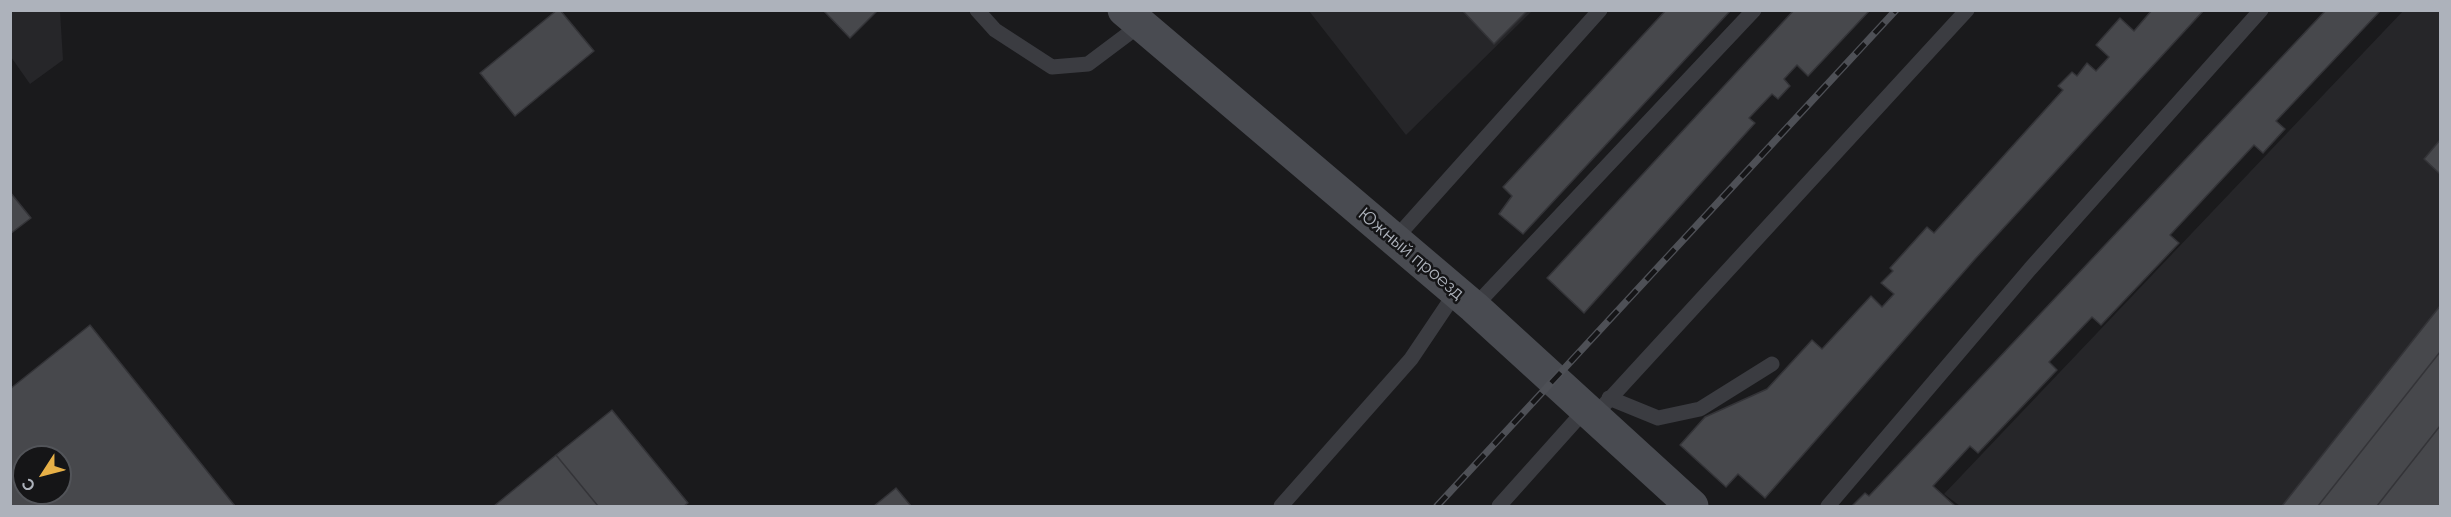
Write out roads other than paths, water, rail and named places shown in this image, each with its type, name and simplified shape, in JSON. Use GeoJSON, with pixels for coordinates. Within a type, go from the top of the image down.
{"type":"FeatureCollection","features":[{"type":"Feature","properties":{"kind":"street","name":"Южный проезд"},"geometry":{"type":"LineString","coordinates":[[1132,18],[1596,408],[1692,507]]}},
{"type":"Feature","properties":{"kind":"lane"},"geometry":{"type":"LineString","coordinates":[[977,10],[995,30],[1052,67],[1088,64],[1132,18]]}},
{"type":"Feature","properties":{"kind":"lane"},"geometry":{"type":"LineString","coordinates":[[1394,240],[1600,10]]}},
{"type":"Feature","properties":{"kind":"lane"},"geometry":{"type":"LineString","coordinates":[[1281,507],[1465,300],[1754,10]]}},
{"type":"Feature","properties":{"kind":"lane"},"geometry":{"type":"LineString","coordinates":[[1499,507],[1596,408],[1649,359],[1967,10]]}},
{"type":"Feature","properties":{"kind":"lane"},"geometry":{"type":"LineString","coordinates":[[1828,507],[2030,268],[2262,10]]}},
{"type":"Feature","properties":{"kind":"lane"},"geometry":{"type":"LineString","coordinates":[[1596,408],[1658,418],[1700,408],[1772,364]]}},
{"type":"Feature","properties":{"kind":"railway"},"geometry":{"type":"LineString","coordinates":[[1437,506],[1896,10]]}}]}
